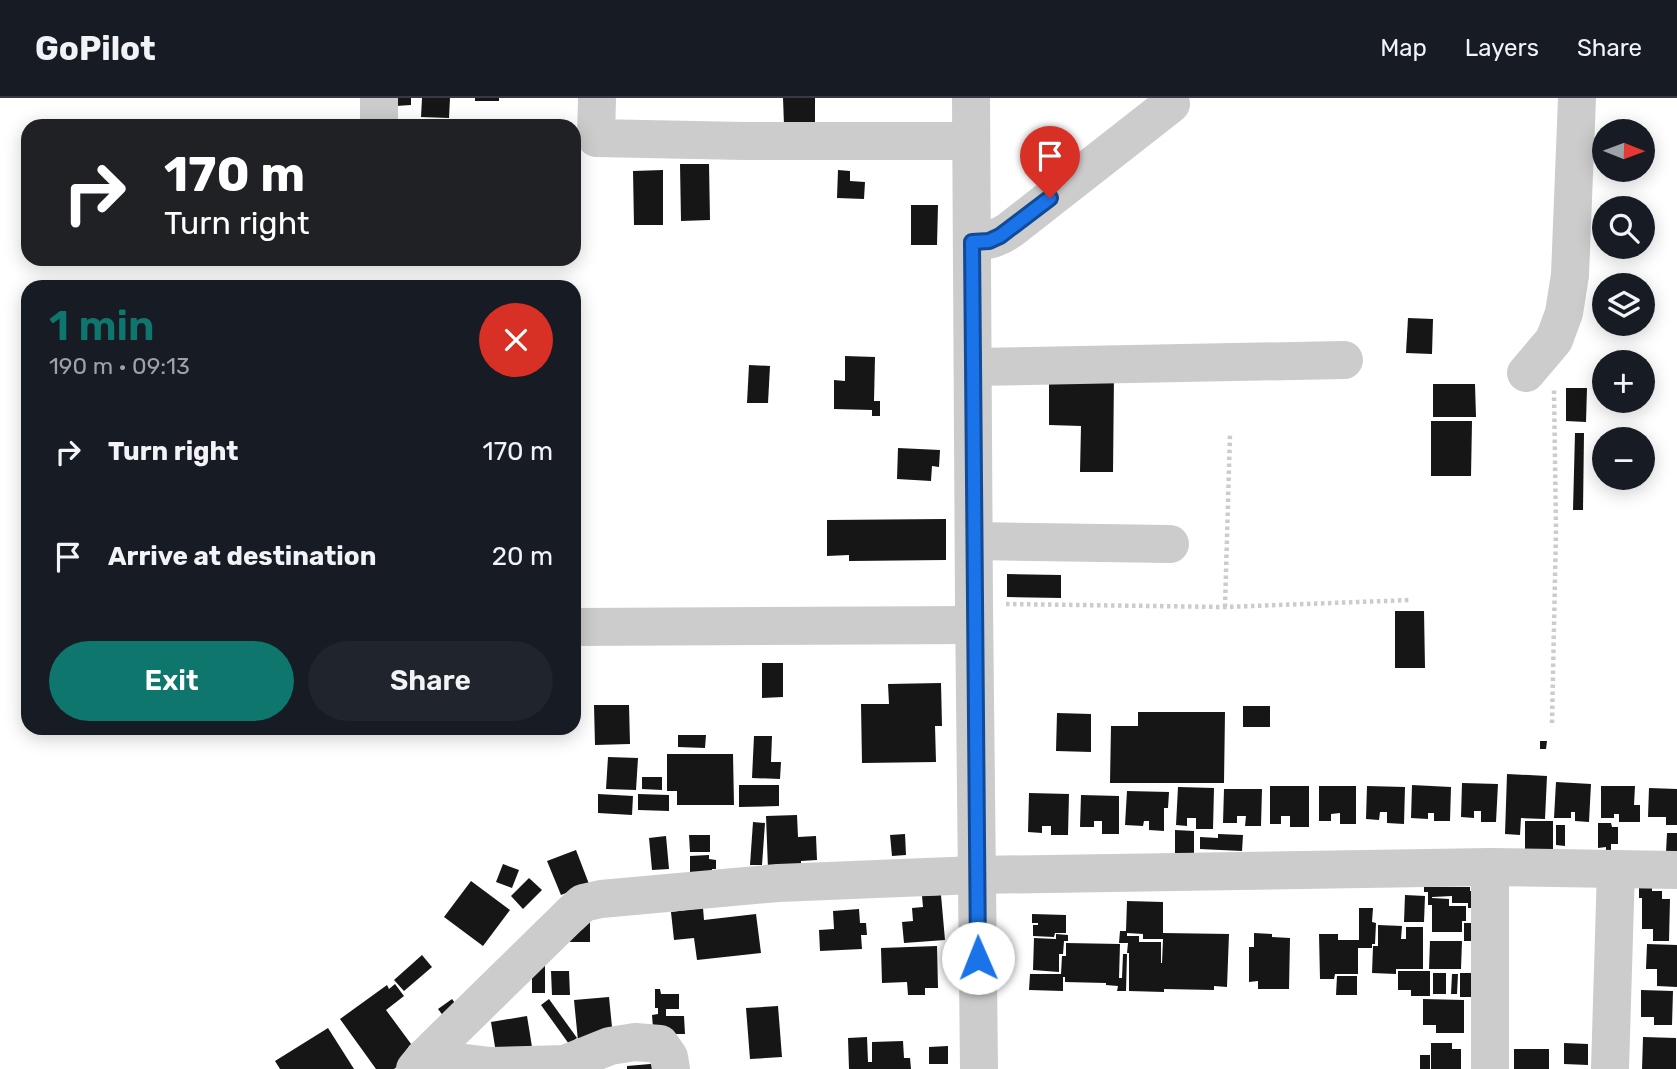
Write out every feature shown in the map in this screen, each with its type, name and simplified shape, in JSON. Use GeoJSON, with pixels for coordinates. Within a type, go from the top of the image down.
{"type":"FeatureCollection","features":[{"type":"Feature","properties":{"kind":"street"},"geometry":{"type":"LineString","coordinates":[[379,98],[379,119]]}},
{"type":"Feature","properties":{"kind":"street"},"geometry":{"type":"LineString","coordinates":[[597,98],[585,138],[971,141]]}},
{"type":"Feature","properties":{"kind":"street"},"geometry":{"type":"LineString","coordinates":[[971,98],[979,1069]]}},
{"type":"Feature","properties":{"kind":"street"},"geometry":{"type":"LineString","coordinates":[[1526,373],[1553,340],[1564,313],[1570,275],[1577,98]]}},
{"type":"Feature","properties":{"kind":"street"},"geometry":{"type":"LineString","coordinates":[[972,242],[989,241],[1010,230],[1171,104]]}},
{"type":"Feature","properties":{"kind":"street"},"geometry":{"type":"LineString","coordinates":[[973,367],[1344,360]]}},
{"type":"Feature","properties":{"kind":"street"},"geometry":{"type":"LineString","coordinates":[[974,541],[1170,544]]}},
{"type":"Feature","properties":{"kind":"street"},"geometry":{"type":"LineString","coordinates":[[581,627],[974,614]]}},
{"type":"Feature","properties":{"kind":"street"},"geometry":{"type":"LineString","coordinates":[[1490,867],[1490,1069]]}},
{"type":"Feature","properties":{"kind":"street"},"geometry":{"type":"LineString","coordinates":[[420,1064],[583,903],[601,899],[778,883],[976,875],[1490,867],[1677,870]]}},
{"type":"Feature","properties":{"kind":"street"},"geometry":{"type":"LineString","coordinates":[[1610,1069],[1616,869]]}},
{"type":"Feature","properties":{"kind":"street"},"geometry":{"type":"LineString","coordinates":[[420,1064],[565,1064],[610,1046],[635,1042],[660,1044],[669,1057],[671,1069]]}},
{"type":"Feature","properties":{"kind":"path"},"geometry":{"type":"LineString","coordinates":[[1552,723],[1556,530],[1553,340]]}},
{"type":"Feature","properties":{"kind":"path"},"geometry":{"type":"LineString","coordinates":[[1225,607],[1230,434]]}},
{"type":"Feature","properties":{"kind":"path"},"geometry":{"type":"LineString","coordinates":[[974,614],[1411,600]]}},
{"type":"Feature","properties":{"kind":"building"},"geometry":{"type":"Polygon","coordinates":[[[396,98],[411,98],[411,105],[396,106],[396,98]]]}},
{"type":"Feature","properties":{"kind":"building"},"geometry":{"type":"Polygon","coordinates":[[[422,98],[450,98],[449,118],[421,117],[422,98]]]}},
{"type":"Feature","properties":{"kind":"building"},"geometry":{"type":"Polygon","coordinates":[[[475,98],[499,98],[499,101],[475,101],[475,98]]]}},
{"type":"Feature","properties":{"kind":"building"},"geometry":{"type":"Polygon","coordinates":[[[783,98],[815,98],[815,124],[784,125],[783,98]]]}},
{"type":"Feature","properties":{"kind":"building"},"geometry":{"type":"Polygon","coordinates":[[[680,164],[709,164],[710,220],[681,221],[680,164]]]}},
{"type":"Feature","properties":{"kind":"building"},"geometry":{"type":"Polygon","coordinates":[[[663,170],[663,225],[634,225],[633,171],[663,170]]]}},
{"type":"Feature","properties":{"kind":"building"},"geometry":{"type":"Polygon","coordinates":[[[838,170],[850,171],[850,181],[865,182],[864,199],[837,198],[838,170]]]}},
{"type":"Feature","properties":{"kind":"building"},"geometry":{"type":"Polygon","coordinates":[[[911,205],[938,205],[937,245],[911,245],[911,205]]]}},
{"type":"Feature","properties":{"kind":"building"},"geometry":{"type":"Polygon","coordinates":[[[1408,318],[1433,319],[1432,354],[1406,353],[1408,318]]]}},
{"type":"Feature","properties":{"kind":"building"},"geometry":{"type":"Polygon","coordinates":[[[845,356],[875,357],[874,401],[880,401],[880,416],[872,416],[872,410],[834,409],[834,380],[845,381],[845,356]]]}},
{"type":"Feature","properties":{"kind":"building"},"geometry":{"type":"Polygon","coordinates":[[[749,365],[770,366],[768,403],[747,403],[749,365]]]}},
{"type":"Feature","properties":{"kind":"building"},"geometry":{"type":"Polygon","coordinates":[[[1049,374],[1114,374],[1113,472],[1080,472],[1081,426],[1049,425],[1049,374]]]}},
{"type":"Feature","properties":{"kind":"building"},"geometry":{"type":"Polygon","coordinates":[[[1433,384],[1475,384],[1476,417],[1433,417],[1433,384]]]}},
{"type":"Feature","properties":{"kind":"building"},"geometry":{"type":"Polygon","coordinates":[[[1566,388],[1587,388],[1586,422],[1566,421],[1566,388]]]}},
{"type":"Feature","properties":{"kind":"building"},"geometry":{"type":"Polygon","coordinates":[[[1431,421],[1472,421],[1471,476],[1431,476],[1431,421]]]}},
{"type":"Feature","properties":{"kind":"building"},"geometry":{"type":"Polygon","coordinates":[[[1575,433],[1584,433],[1583,510],[1573,510],[1575,433]]]}},
{"type":"Feature","properties":{"kind":"building"},"geometry":{"type":"Polygon","coordinates":[[[898,448],[940,450],[939,467],[932,466],[931,481],[897,479],[898,448]]]}},
{"type":"Feature","properties":{"kind":"building"},"geometry":{"type":"Polygon","coordinates":[[[946,519],[946,560],[849,561],[849,555],[827,556],[827,520],[946,519]]]}},
{"type":"Feature","properties":{"kind":"building"},"geometry":{"type":"Polygon","coordinates":[[[1007,574],[1061,575],[1061,598],[1007,597],[1007,574]]]}},
{"type":"Feature","properties":{"kind":"building"},"geometry":{"type":"Polygon","coordinates":[[[1395,611],[1424,611],[1425,668],[1395,668],[1395,611]]]}},
{"type":"Feature","properties":{"kind":"building"},"geometry":{"type":"Polygon","coordinates":[[[762,663],[783,663],[783,697],[762,698],[762,663]]]}},
{"type":"Feature","properties":{"kind":"building"},"geometry":{"type":"Polygon","coordinates":[[[941,683],[942,726],[935,726],[936,762],[862,763],[861,704],[889,704],[888,684],[941,683]]]}},
{"type":"Feature","properties":{"kind":"building"},"geometry":{"type":"Polygon","coordinates":[[[594,705],[629,705],[630,744],[595,745],[594,705]]]}},
{"type":"Feature","properties":{"kind":"building"},"geometry":{"type":"Polygon","coordinates":[[[1243,706],[1270,706],[1270,727],[1243,727],[1243,706]]]}},
{"type":"Feature","properties":{"kind":"building"},"geometry":{"type":"Polygon","coordinates":[[[1138,712],[1225,712],[1224,783],[1110,783],[1111,726],[1138,726],[1138,712]]]}},
{"type":"Feature","properties":{"kind":"building"},"geometry":{"type":"Polygon","coordinates":[[[1057,713],[1091,714],[1091,752],[1056,751],[1057,713]]]}},
{"type":"Feature","properties":{"kind":"building"},"geometry":{"type":"Polygon","coordinates":[[[678,735],[706,735],[705,748],[678,747],[678,735]]]}},
{"type":"Feature","properties":{"kind":"building"},"geometry":{"type":"Polygon","coordinates":[[[754,736],[772,736],[771,762],[781,762],[780,779],[752,778],[754,736]]]}},
{"type":"Feature","properties":{"kind":"building"},"geometry":{"type":"Polygon","coordinates":[[[1540,741],[1547,741],[1546,749],[1540,749],[1540,741]]]}},
{"type":"Feature","properties":{"kind":"building"},"geometry":{"type":"Polygon","coordinates":[[[667,754],[733,754],[734,805],[677,805],[677,791],[667,791],[667,754]]]}},
{"type":"Feature","properties":{"kind":"building"},"geometry":{"type":"Polygon","coordinates":[[[608,757],[638,758],[636,790],[606,789],[608,757]]]}},
{"type":"Feature","properties":{"kind":"building"},"geometry":{"type":"Polygon","coordinates":[[[1507,774],[1547,776],[1545,819],[1521,818],[1520,835],[1505,834],[1507,774]]]}},
{"type":"Feature","properties":{"kind":"building"},"geometry":{"type":"Polygon","coordinates":[[[642,777],[662,777],[662,790],[642,789],[642,777]]]}},
{"type":"Feature","properties":{"kind":"building"},"geometry":{"type":"Polygon","coordinates":[[[1556,782],[1591,784],[1589,822],[1575,821],[1575,812],[1571,812],[1571,818],[1554,818],[1556,782]]]}},
{"type":"Feature","properties":{"kind":"building"},"geometry":{"type":"Polygon","coordinates":[[[1462,783],[1498,784],[1496,822],[1481,822],[1481,811],[1474,811],[1474,818],[1461,817],[1462,783]]]}},
{"type":"Feature","properties":{"kind":"building"},"geometry":{"type":"Polygon","coordinates":[[[739,785],[779,785],[779,806],[739,807],[739,785]]]}},
{"type":"Feature","properties":{"kind":"building"},"geometry":{"type":"Polygon","coordinates":[[[1412,785],[1451,787],[1450,821],[1434,821],[1434,813],[1428,813],[1428,819],[1411,818],[1412,785]]]}},
{"type":"Feature","properties":{"kind":"building"},"geometry":{"type":"Polygon","coordinates":[[[1270,786],[1309,786],[1309,827],[1290,827],[1290,816],[1281,816],[1281,824],[1270,824],[1270,786]]]}},
{"type":"Feature","properties":{"kind":"building"},"geometry":{"type":"Polygon","coordinates":[[[1319,786],[1356,786],[1356,824],[1340,824],[1340,813],[1331,814],[1331,821],[1319,821],[1319,786]]]}},
{"type":"Feature","properties":{"kind":"building"},"geometry":{"type":"Polygon","coordinates":[[[1367,786],[1405,787],[1404,824],[1387,823],[1387,812],[1380,812],[1379,820],[1366,819],[1367,786]]]}},
{"type":"Feature","properties":{"kind":"building"},"geometry":{"type":"Polygon","coordinates":[[[1601,786],[1635,786],[1634,805],[1640,805],[1640,822],[1619,822],[1619,814],[1614,814],[1614,818],[1601,818],[1601,786]]]}},
{"type":"Feature","properties":{"kind":"building"},"geometry":{"type":"Polygon","coordinates":[[[1178,787],[1214,788],[1213,829],[1196,829],[1196,818],[1187,818],[1187,826],[1176,825],[1178,787]]]}},
{"type":"Feature","properties":{"kind":"building"},"geometry":{"type":"Polygon","coordinates":[[[1649,788],[1677,789],[1677,825],[1666,825],[1666,817],[1648,817],[1649,788]]]}},
{"type":"Feature","properties":{"kind":"building"},"geometry":{"type":"Polygon","coordinates":[[[1224,789],[1262,789],[1261,826],[1245,826],[1246,816],[1237,816],[1237,823],[1223,823],[1224,789]]]}},
{"type":"Feature","properties":{"kind":"building"},"geometry":{"type":"Polygon","coordinates":[[[1127,791],[1169,792],[1168,808],[1164,808],[1164,831],[1149,830],[1149,821],[1144,821],[1143,826],[1125,825],[1127,791]]]}},
{"type":"Feature","properties":{"kind":"building"},"geometry":{"type":"Polygon","coordinates":[[[1029,793],[1069,794],[1068,835],[1051,835],[1051,826],[1042,826],[1042,833],[1028,832],[1029,793]]]}},
{"type":"Feature","properties":{"kind":"building"},"geometry":{"type":"Polygon","coordinates":[[[598,794],[633,796],[632,815],[598,813],[598,794]]]}},
{"type":"Feature","properties":{"kind":"building"},"geometry":{"type":"Polygon","coordinates":[[[638,794],[669,795],[669,811],[638,810],[638,794]]]}},
{"type":"Feature","properties":{"kind":"building"},"geometry":{"type":"Polygon","coordinates":[[[1081,795],[1119,796],[1119,834],[1102,834],[1102,821],[1094,821],[1094,827],[1080,827],[1081,795]]]}},
{"type":"Feature","properties":{"kind":"building"},"geometry":{"type":"Polygon","coordinates":[[[797,815],[798,837],[816,836],[817,860],[801,861],[801,867],[768,869],[766,816],[797,815]]]}},
{"type":"Feature","properties":{"kind":"building"},"geometry":{"type":"Polygon","coordinates":[[[1525,821],[1553,821],[1553,852],[1525,852],[1525,821]]]}},
{"type":"Feature","properties":{"kind":"building"},"geometry":{"type":"Polygon","coordinates":[[[753,822],[765,823],[762,865],[750,865],[753,822]]]}},
{"type":"Feature","properties":{"kind":"building"},"geometry":{"type":"Polygon","coordinates":[[[1598,823],[1611,823],[1612,827],[1618,827],[1618,844],[1611,844],[1611,850],[1606,850],[1606,847],[1598,848],[1598,823]]]}},
{"type":"Feature","properties":{"kind":"building"},"geometry":{"type":"Polygon","coordinates":[[[1556,825],[1565,825],[1565,846],[1556,845],[1556,825]]]}},
{"type":"Feature","properties":{"kind":"building"},"geometry":{"type":"Polygon","coordinates":[[[1175,830],[1194,831],[1194,853],[1175,853],[1175,830]]]}},
{"type":"Feature","properties":{"kind":"building"},"geometry":{"type":"Polygon","coordinates":[[[1667,833],[1677,833],[1677,852],[1666,852],[1667,833]]]}},
{"type":"Feature","properties":{"kind":"building"},"geometry":{"type":"Polygon","coordinates":[[[905,834],[906,855],[892,856],[890,835],[905,834]]]}},
{"type":"Feature","properties":{"kind":"building"},"geometry":{"type":"Polygon","coordinates":[[[1218,834],[1243,835],[1242,851],[1200,849],[1200,837],[1218,838],[1218,834]]]}},
{"type":"Feature","properties":{"kind":"building"},"geometry":{"type":"Polygon","coordinates":[[[689,835],[710,835],[710,852],[690,852],[689,835]]]}},
{"type":"Feature","properties":{"kind":"building"},"geometry":{"type":"Polygon","coordinates":[[[666,836],[669,869],[652,870],[649,838],[666,836]]]}},
{"type":"Feature","properties":{"kind":"building"},"geometry":{"type":"Polygon","coordinates":[[[576,850],[589,884],[561,895],[547,861],[576,850]]]}},
{"type":"Feature","properties":{"kind":"building"},"geometry":{"type":"Polygon","coordinates":[[[709,855],[709,859],[716,860],[716,869],[712,869],[712,876],[690,877],[690,856],[709,855]]]}},
{"type":"Feature","properties":{"kind":"building"},"geometry":{"type":"Polygon","coordinates":[[[503,864],[519,870],[512,888],[496,882],[503,864]]]}},
{"type":"Feature","properties":{"kind":"building"},"geometry":{"type":"Polygon","coordinates":[[[529,878],[542,890],[523,909],[511,896],[529,878]]]}},
{"type":"Feature","properties":{"kind":"building"},"geometry":{"type":"Polygon","coordinates":[[[471,881],[510,910],[483,946],[444,917],[471,881]]]}},
{"type":"Feature","properties":{"kind":"building"},"geometry":{"type":"Polygon","coordinates":[[[1639,886],[1652,887],[1652,891],[1662,891],[1662,899],[1670,899],[1669,941],[1653,941],[1653,929],[1642,929],[1642,898],[1639,898],[1639,886]]]}},
{"type":"Feature","properties":{"kind":"building"},"geometry":{"type":"Polygon","coordinates":[[[1424,887],[1470,887],[1470,891],[1476,891],[1476,908],[1468,908],[1468,903],[1452,903],[1452,896],[1432,897],[1449,899],[1449,906],[1466,906],[1466,921],[1462,921],[1462,932],[1432,932],[1432,905],[1428,905],[1428,892],[1424,892],[1424,887]]]}},
{"type":"Feature","properties":{"kind":"building"},"geometry":{"type":"Polygon","coordinates":[[[941,895],[945,940],[904,943],[902,922],[913,921],[912,908],[923,907],[922,896],[941,895]]]}},
{"type":"Feature","properties":{"kind":"building"},"geometry":{"type":"Polygon","coordinates":[[[1405,895],[1425,896],[1424,922],[1404,922],[1405,895]]]}},
{"type":"Feature","properties":{"kind":"building"},"geometry":{"type":"Polygon","coordinates":[[[1127,901],[1163,902],[1163,933],[1229,934],[1227,987],[1214,986],[1214,990],[1129,991],[1128,943],[1119,943],[1120,931],[1126,931],[1127,901]],[[1127,933],[1127,936],[1139,936],[1139,942],[1161,942],[1162,963],[1163,939],[1143,939],[1143,934],[1127,933]]]}},
{"type":"Feature","properties":{"kind":"building"},"geometry":{"type":"Polygon","coordinates":[[[703,908],[704,920],[756,914],[761,953],[697,960],[694,938],[674,940],[671,912],[703,908]]]}},
{"type":"Feature","properties":{"kind":"building"},"geometry":{"type":"Polygon","coordinates":[[[1359,908],[1373,908],[1372,922],[1376,923],[1375,944],[1372,944],[1372,948],[1358,948],[1358,974],[1335,974],[1334,979],[1320,979],[1319,934],[1338,934],[1338,940],[1359,940],[1359,908]]]}},
{"type":"Feature","properties":{"kind":"building"},"geometry":{"type":"Polygon","coordinates":[[[859,909],[860,923],[866,923],[867,935],[861,935],[862,949],[820,951],[819,930],[834,929],[833,911],[859,909]]]}},
{"type":"Feature","properties":{"kind":"building"},"geometry":{"type":"Polygon","coordinates":[[[1032,914],[1066,915],[1066,933],[1055,933],[1054,937],[1033,936],[1033,925],[1038,923],[1032,923],[1032,914]]]}},
{"type":"Feature","properties":{"kind":"building"},"geometry":{"type":"Polygon","coordinates":[[[571,921],[590,921],[590,942],[570,942],[571,921]]]}},
{"type":"Feature","properties":{"kind":"building"},"geometry":{"type":"Polygon","coordinates":[[[1464,923],[1475,923],[1475,941],[1464,941],[1464,923]]]}},
{"type":"Feature","properties":{"kind":"building"},"geometry":{"type":"Polygon","coordinates":[[[1378,925],[1402,926],[1401,939],[1406,939],[1406,927],[1423,927],[1423,969],[1396,969],[1396,974],[1372,973],[1373,946],[1378,946],[1378,925]]]}},
{"type":"Feature","properties":{"kind":"building"},"geometry":{"type":"Polygon","coordinates":[[[1254,933],[1290,938],[1289,989],[1258,989],[1258,981],[1249,982],[1249,947],[1254,947],[1254,933]]]}},
{"type":"Feature","properties":{"kind":"building"},"geometry":{"type":"Polygon","coordinates":[[[1056,934],[1068,935],[1068,941],[1064,941],[1063,954],[1059,954],[1059,972],[1033,970],[1034,938],[1056,939],[1056,934]]]}},
{"type":"Feature","properties":{"kind":"building"},"geometry":{"type":"Polygon","coordinates":[[[1430,941],[1462,941],[1461,969],[1429,969],[1430,941]]]}},
{"type":"Feature","properties":{"kind":"building"},"geometry":{"type":"Polygon","coordinates":[[[1066,943],[1120,944],[1119,978],[1122,978],[1123,954],[1127,954],[1126,991],[1117,991],[1118,986],[1106,983],[1065,982],[1065,977],[1063,991],[1029,990],[1030,974],[1061,974],[1066,943]]]}},
{"type":"Feature","properties":{"kind":"building"},"geometry":{"type":"Polygon","coordinates":[[[1647,944],[1677,945],[1677,987],[1657,986],[1657,969],[1646,969],[1647,944]]]}},
{"type":"Feature","properties":{"kind":"building"},"geometry":{"type":"Polygon","coordinates":[[[937,946],[938,988],[925,988],[925,995],[908,995],[907,982],[882,983],[881,948],[937,946]]]}},
{"type":"Feature","properties":{"kind":"building"},"geometry":{"type":"Polygon","coordinates":[[[422,955],[432,967],[404,991],[394,980],[422,955]]]}},
{"type":"Feature","properties":{"kind":"building"},"geometry":{"type":"Polygon","coordinates":[[[532,962],[545,962],[545,993],[532,993],[532,962]]]}},
{"type":"Feature","properties":{"kind":"building"},"geometry":{"type":"Polygon","coordinates":[[[551,971],[569,971],[570,995],[552,995],[551,971]]]}},
{"type":"Feature","properties":{"kind":"building"},"geometry":{"type":"Polygon","coordinates":[[[1398,971],[1430,971],[1430,996],[1411,996],[1411,990],[1398,990],[1398,971]]]}},
{"type":"Feature","properties":{"kind":"building"},"geometry":{"type":"Polygon","coordinates":[[[1433,973],[1446,973],[1446,994],[1433,994],[1433,973]]]}},
{"type":"Feature","properties":{"kind":"building"},"geometry":{"type":"Polygon","coordinates":[[[1460,973],[1475,973],[1475,997],[1460,997],[1460,973]]]}},
{"type":"Feature","properties":{"kind":"building"},"geometry":{"type":"Polygon","coordinates":[[[1452,974],[1458,974],[1457,994],[1451,994],[1452,974]]]}},
{"type":"Feature","properties":{"kind":"building"},"geometry":{"type":"Polygon","coordinates":[[[1337,976],[1357,976],[1357,995],[1336,995],[1337,976]]]}},
{"type":"Feature","properties":{"kind":"building"},"geometry":{"type":"Polygon","coordinates":[[[395,984],[404,996],[386,1010],[417,1052],[394,1069],[376,1069],[340,1019],[387,985],[389,989],[395,984]]]}},
{"type":"Feature","properties":{"kind":"building"},"geometry":{"type":"Polygon","coordinates":[[[655,989],[660,989],[661,994],[679,994],[679,1009],[666,1009],[666,1016],[684,1016],[685,1034],[671,1034],[653,1028],[652,1015],[658,1014],[658,1008],[655,1008],[655,989]]]}},
{"type":"Feature","properties":{"kind":"building"},"geometry":{"type":"Polygon","coordinates":[[[1641,990],[1673,991],[1672,1025],[1654,1025],[1654,1017],[1641,1017],[1641,990]]]}},
{"type":"Feature","properties":{"kind":"building"},"geometry":{"type":"Polygon","coordinates":[[[609,997],[613,1037],[578,1041],[574,1000],[609,997]]]}},
{"type":"Feature","properties":{"kind":"building"},"geometry":{"type":"Polygon","coordinates":[[[452,999],[458,1007],[444,1017],[438,1009],[452,999]]]}},
{"type":"Feature","properties":{"kind":"building"},"geometry":{"type":"Polygon","coordinates":[[[549,999],[577,1038],[569,1044],[541,1005],[549,999]]]}},
{"type":"Feature","properties":{"kind":"building"},"geometry":{"type":"Polygon","coordinates":[[[1423,999],[1464,1000],[1464,1033],[1436,1033],[1436,1025],[1423,1025],[1423,999]]]}},
{"type":"Feature","properties":{"kind":"building"},"geometry":{"type":"Polygon","coordinates":[[[778,1006],[782,1057],[750,1059],[746,1008],[778,1006]]]}},
{"type":"Feature","properties":{"kind":"building"},"geometry":{"type":"Polygon","coordinates":[[[527,1016],[533,1053],[497,1059],[491,1022],[527,1016]]]}},
{"type":"Feature","properties":{"kind":"building"},"geometry":{"type":"Polygon","coordinates":[[[328,1028],[354,1069],[280,1069],[275,1061],[328,1028]]]}},
{"type":"Feature","properties":{"kind":"building"},"geometry":{"type":"Polygon","coordinates":[[[867,1037],[868,1062],[872,1062],[872,1042],[903,1041],[904,1058],[910,1058],[911,1069],[849,1069],[848,1038],[867,1037]]]}},
{"type":"Feature","properties":{"kind":"building"},"geometry":{"type":"Polygon","coordinates":[[[1643,1037],[1676,1038],[1676,1069],[1642,1069],[1643,1037]]]}},
{"type":"Feature","properties":{"kind":"building"},"geometry":{"type":"Polygon","coordinates":[[[1431,1043],[1452,1043],[1452,1049],[1461,1049],[1461,1069],[1431,1069],[1431,1043]]]}},
{"type":"Feature","properties":{"kind":"building"},"geometry":{"type":"Polygon","coordinates":[[[1564,1043],[1588,1044],[1588,1065],[1564,1064],[1564,1043]]]}},
{"type":"Feature","properties":{"kind":"building"},"geometry":{"type":"Polygon","coordinates":[[[948,1046],[948,1064],[929,1064],[929,1047],[948,1046]]]}},
{"type":"Feature","properties":{"kind":"building"},"geometry":{"type":"Polygon","coordinates":[[[1514,1049],[1549,1049],[1549,1069],[1514,1069],[1514,1049]]]}},
{"type":"Feature","properties":{"kind":"building"},"geometry":{"type":"Polygon","coordinates":[[[1420,1055],[1430,1055],[1430,1069],[1420,1069],[1420,1055]]]}},
{"type":"Feature","properties":{"kind":"building"},"geometry":{"type":"Polygon","coordinates":[[[662,1063],[662,1069],[627,1069],[627,1066],[662,1063]]]}},
{"type":"Feature","properties":{"kind":"route"},"geometry":{"type":"LineString","coordinates":[[978,958],[972,242],[989,241],[1000,236],[1050,198]]}}]}
